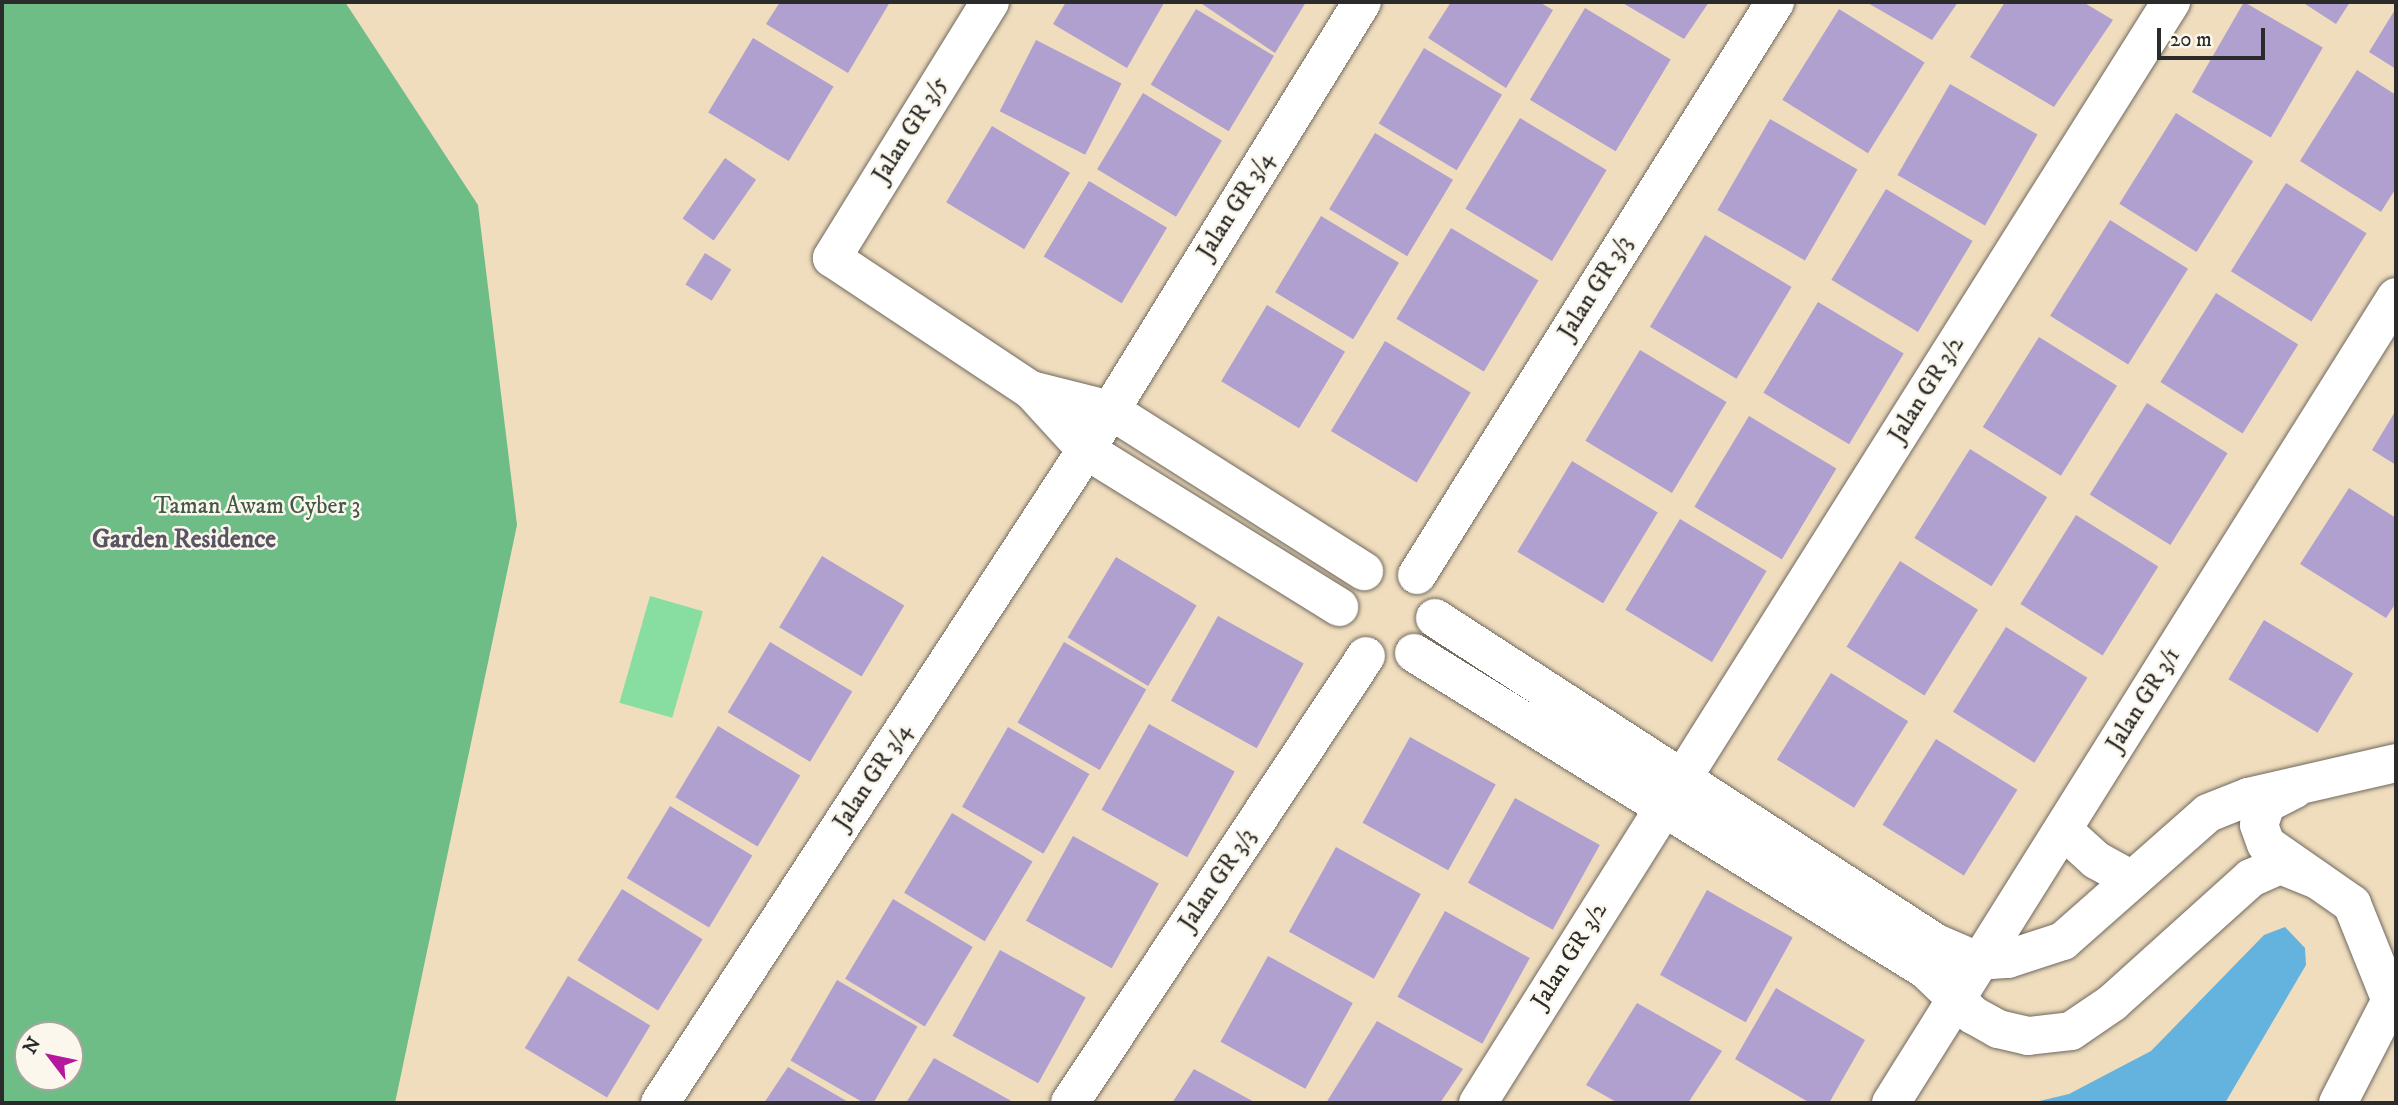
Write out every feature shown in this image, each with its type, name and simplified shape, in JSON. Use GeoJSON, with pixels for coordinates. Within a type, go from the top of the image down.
{"type":"FeatureCollection","features":[{"type":"Feature","properties":{"kind":"street","name":"Jalan GR 3/5"},"geometry":{"type":"LineString","coordinates":[[990,2],[832,258],[1031,390]]}},
{"type":"Feature","properties":{"kind":"street","name":"Jalan GR 3/4"},"geometry":{"type":"LineString","coordinates":[[660,1103],[1086,450],[1362,2]]}},
{"type":"Feature","properties":{"kind":"street","name":"Jalan GR 3/3"},"geometry":{"type":"LineString","coordinates":[[1417,575],[1775,2]]}},
{"type":"Feature","properties":{"kind":"street","name":"Jalan GR 3/2"},"geometry":{"type":"LineString","coordinates":[[1478,1103],[2171,2]]}},
{"type":"Feature","properties":{"kind":"street","name":"Jalan GR 3/1"},"geometry":{"type":"LineString","coordinates":[[1891,1103],[2396,297]]}},
{"type":"Feature","properties":{"kind":"street"},"geometry":{"type":"LineString","coordinates":[[1031,390],[1110,410],[1364,570]]}},
{"type":"Feature","properties":{"kind":"street"},"geometry":{"type":"LineString","coordinates":[[1031,390],[1086,450],[1339,607]]}},
{"type":"Feature","properties":{"kind":"street"},"geometry":{"type":"LineString","coordinates":[[1391,565],[1417,575],[1430,591],[1435,618],[1424,643],[1414,653],[1391,661],[1366,656],[1347,640],[1339,607],[1348,586],[1364,570],[1391,565]]}},
{"type":"Feature","properties":{"kind":"street"},"geometry":{"type":"LineString","coordinates":[[1435,618],[1672,794],[1926,970],[1998,1029],[2028,1036],[2071,1031],[2112,1003],[2251,878],[2280,865],[2317,880]]}},
{"type":"Feature","properties":{"kind":"street"},"geometry":{"type":"LineString","coordinates":[[1414,653],[1936,943],[1979,961],[2008,959],[2063,941],[2208,813],[2248,797],[2316,779],[2396,763]]}},
{"type":"Feature","properties":{"kind":"street","name":"Jalan GR 3/3"},"geometry":{"type":"LineString","coordinates":[[1070,1103],[1366,656]]}},
{"type":"Feature","properties":{"kind":"street"},"geometry":{"type":"LineString","coordinates":[[2316,779],[2266,804],[2259,825],[2266,844],[2352,904],[2393,995],[2338,1103]]}},
{"type":"Feature","properties":{"kind":"street"},"geometry":{"type":"LineString","coordinates":[[2063,830],[2096,860],[2132,880]]}},
{"type":"Feature","properties":{"kind":"green space","name":"Taman Awam Cyber 3"},"geometry":{"type":"Polygon","coordinates":[[[2,2],[345,2],[478,205],[517,525],[395,1103],[2,1103],[2,2]]]}},
{"type":"Feature","properties":{"kind":"green space"},"geometry":{"type":"Polygon","coordinates":[[[650,596],[703,611],[672,718],[619,703],[650,596]]]}},
{"type":"Feature","properties":{"kind":"water"},"geometry":{"type":"Polygon","coordinates":[[[2285,927],[2305,948],[2306,965],[2225,1103],[2031,1103],[2069,1094],[2151,1051],[2264,935],[2285,927]]]}},
{"type":"Feature","properties":{"kind":"building"},"geometry":{"type":"Polygon","coordinates":[[[780,2],[890,2],[848,73],[766,24],[780,2]]]}},
{"type":"Feature","properties":{"kind":"building"},"geometry":{"type":"Polygon","coordinates":[[[1066,2],[1164,3],[1127,68],[1053,24],[1066,2]]]}},
{"type":"Feature","properties":{"kind":"building"},"geometry":{"type":"Polygon","coordinates":[[[1199,2],[1306,2],[1275,53],[1199,2]]]}},
{"type":"Feature","properties":{"kind":"building"},"geometry":{"type":"Polygon","coordinates":[[[1451,2],[1539,2],[1553,10],[1506,88],[1428,38],[1451,2]]]}},
{"type":"Feature","properties":{"kind":"building"},"geometry":{"type":"Polygon","coordinates":[[[1621,2],[1709,2],[1684,39],[1621,2]]]}},
{"type":"Feature","properties":{"kind":"building"},"geometry":{"type":"Polygon","coordinates":[[[1866,2],[1958,2],[1932,40],[1866,2]]]}},
{"type":"Feature","properties":{"kind":"building"},"geometry":{"type":"Polygon","coordinates":[[[2005,2],[2083,2],[2113,20],[2054,107],[1970,57],[2005,2]]]}},
{"type":"Feature","properties":{"kind":"building"},"geometry":{"type":"Polygon","coordinates":[[[2244,2],[2323,48],[2271,138],[2192,92],[2244,2]]]}},
{"type":"Feature","properties":{"kind":"building"},"geometry":{"type":"Polygon","coordinates":[[[2302,2],[2350,2],[2336,24],[2302,2]]]}},
{"type":"Feature","properties":{"kind":"building"},"geometry":{"type":"Polygon","coordinates":[[[1585,8],[1671,60],[1616,151],[1530,100],[1585,8]]]}},
{"type":"Feature","properties":{"kind":"building"},"geometry":{"type":"Polygon","coordinates":[[[2396,8],[2396,69],[2369,52],[2396,8]]]}},
{"type":"Feature","properties":{"kind":"building"},"geometry":{"type":"Polygon","coordinates":[[[1196,9],[1274,56],[1229,131],[1151,84],[1196,9]]]}},
{"type":"Feature","properties":{"kind":"building"},"geometry":{"type":"Polygon","coordinates":[[[1839,9],[1925,63],[1868,153],[1782,100],[1839,9]]]}},
{"type":"Feature","properties":{"kind":"building"},"geometry":{"type":"Polygon","coordinates":[[[753,38],[834,86],[789,161],[708,113],[753,38]]]}},
{"type":"Feature","properties":{"kind":"building"},"geometry":{"type":"Polygon","coordinates":[[[1036,40],[1122,84],[1085,155],[1000,111],[1036,40]]]}},
{"type":"Feature","properties":{"kind":"building"},"geometry":{"type":"Polygon","coordinates":[[[1424,48],[1502,95],[1457,170],[1379,123],[1424,48]]]}},
{"type":"Feature","properties":{"kind":"building"},"geometry":{"type":"Polygon","coordinates":[[[2357,70],[2396,95],[2396,188],[2381,212],[2300,161],[2357,70]]]}},
{"type":"Feature","properties":{"kind":"building"},"geometry":{"type":"Polygon","coordinates":[[[1950,84],[2037,134],[1985,225],[1898,175],[1950,84]]]}},
{"type":"Feature","properties":{"kind":"building"},"geometry":{"type":"Polygon","coordinates":[[[1143,93],[1222,140],[1176,217],[1097,169],[1143,93]]]}},
{"type":"Feature","properties":{"kind":"building"},"geometry":{"type":"Polygon","coordinates":[[[2176,113],[2253,161],[2196,252],[2119,204],[2176,113]]]}},
{"type":"Feature","properties":{"kind":"building"},"geometry":{"type":"Polygon","coordinates":[[[1520,118],[1607,170],[1552,261],[1465,209],[1520,118]]]}},
{"type":"Feature","properties":{"kind":"building"},"geometry":{"type":"Polygon","coordinates":[[[1770,119],[1857,170],[1805,260],[1718,210],[1770,119]]]}},
{"type":"Feature","properties":{"kind":"building"},"geometry":{"type":"Polygon","coordinates":[[[992,126],[1070,173],[1024,249],[946,202],[992,126]]]}},
{"type":"Feature","properties":{"kind":"building"},"geometry":{"type":"Polygon","coordinates":[[[1375,133],[1453,180],[1407,256],[1329,209],[1375,133]]]}},
{"type":"Feature","properties":{"kind":"building"},"geometry":{"type":"Polygon","coordinates":[[[725,158],[756,180],[714,240],[683,219],[725,158]]]}},
{"type":"Feature","properties":{"kind":"building"},"geometry":{"type":"Polygon","coordinates":[[[1089,181],[1167,228],[1122,303],[1044,256],[1089,181]]]}},
{"type":"Feature","properties":{"kind":"building"},"geometry":{"type":"Polygon","coordinates":[[[2286,183],[2367,233],[2311,322],[2231,271],[2286,183]]]}},
{"type":"Feature","properties":{"kind":"building"},"geometry":{"type":"Polygon","coordinates":[[[1886,189],[1973,241],[1918,332],[1831,280],[1886,189]]]}},
{"type":"Feature","properties":{"kind":"building"},"geometry":{"type":"Polygon","coordinates":[[[1321,216],[1399,263],[1353,339],[1275,292],[1321,216]]]}},
{"type":"Feature","properties":{"kind":"building"},"geometry":{"type":"Polygon","coordinates":[[[2110,220],[2188,269],[2128,365],[2050,316],[2110,220]]]}},
{"type":"Feature","properties":{"kind":"building"},"geometry":{"type":"Polygon","coordinates":[[[1451,228],[1538,281],[1484,371],[1396,319],[1451,228]]]}},
{"type":"Feature","properties":{"kind":"building"},"geometry":{"type":"Polygon","coordinates":[[[1705,235],[1792,287],[1736,379],[1650,327],[1705,235]]]}},
{"type":"Feature","properties":{"kind":"building"},"geometry":{"type":"Polygon","coordinates":[[[705,253],[731,269],[712,301],[685,284],[705,253]]]}},
{"type":"Feature","properties":{"kind":"building"},"geometry":{"type":"Polygon","coordinates":[[[2216,293],[2298,344],[2243,433],[2160,382],[2216,293]]]}},
{"type":"Feature","properties":{"kind":"building"},"geometry":{"type":"Polygon","coordinates":[[[1818,302],[1904,354],[1849,444],[1763,393],[1818,302]]]}},
{"type":"Feature","properties":{"kind":"building"},"geometry":{"type":"Polygon","coordinates":[[[1267,305],[1345,352],[1299,428],[1221,381],[1267,305]]]}},
{"type":"Feature","properties":{"kind":"building"},"geometry":{"type":"Polygon","coordinates":[[[2039,337],[2117,386],[2061,476],[1983,427],[2039,337]]]}},
{"type":"Feature","properties":{"kind":"building"},"geometry":{"type":"Polygon","coordinates":[[[1385,341],[1471,393],[1417,483],[1331,431],[1385,341]]]}},
{"type":"Feature","properties":{"kind":"building"},"geometry":{"type":"Polygon","coordinates":[[[1640,350],[1727,402],[1672,493],[1585,441],[1640,350]]]}},
{"type":"Feature","properties":{"kind":"building"},"geometry":{"type":"Polygon","coordinates":[[[2147,403],[2228,453],[2170,545],[2090,495],[2147,403]]]}},
{"type":"Feature","properties":{"kind":"building"},"geometry":{"type":"Polygon","coordinates":[[[2396,410],[2396,465],[2372,450],[2396,410]]]}},
{"type":"Feature","properties":{"kind":"building"},"geometry":{"type":"Polygon","coordinates":[[[1749,416],[1836,469],[1782,559],[1694,507],[1749,416]]]}},
{"type":"Feature","properties":{"kind":"building"},"geometry":{"type":"Polygon","coordinates":[[[1970,449],[2047,497],[1992,586],[1914,538],[1970,449]]]}},
{"type":"Feature","properties":{"kind":"building"},"geometry":{"type":"Polygon","coordinates":[[[1572,461],[1658,513],[1603,603],[1517,552],[1572,461]]]}},
{"type":"Feature","properties":{"kind":"building"},"geometry":{"type":"Polygon","coordinates":[[[2349,488],[2396,518],[2396,603],[2386,618],[2300,564],[2349,488]]]}},
{"type":"Feature","properties":{"kind":"building"},"geometry":{"type":"Polygon","coordinates":[[[2076,515],[2158,566],[2103,655],[2020,604],[2076,515]]]}},
{"type":"Feature","properties":{"kind":"building"},"geometry":{"type":"Polygon","coordinates":[[[1680,519],[1767,571],[1712,662],[1625,610],[1680,519]]]}},
{"type":"Feature","properties":{"kind":"building"},"geometry":{"type":"Polygon","coordinates":[[[822,556],[904,605],[862,677],[779,627],[822,556]]]}},
{"type":"Feature","properties":{"kind":"building"},"geometry":{"type":"Polygon","coordinates":[[[1116,557],[1197,605],[1148,686],[1068,638],[1116,557]]]}},
{"type":"Feature","properties":{"kind":"building"},"geometry":{"type":"Polygon","coordinates":[[[1900,561],[1978,610],[1924,695],[1846,647],[1900,561]]]}},
{"type":"Feature","properties":{"kind":"building"},"geometry":{"type":"Polygon","coordinates":[[[1218,616],[1304,664],[1257,748],[1171,701],[1218,616]]]}},
{"type":"Feature","properties":{"kind":"building"},"geometry":{"type":"Polygon","coordinates":[[[2264,620],[2353,674],[2318,733],[2228,679],[2264,620]]]}},
{"type":"Feature","properties":{"kind":"building"},"geometry":{"type":"Polygon","coordinates":[[[2006,627],[2087,678],[2034,763],[1953,712],[2006,627]]]}},
{"type":"Feature","properties":{"kind":"building"},"geometry":{"type":"Polygon","coordinates":[[[770,642],[852,691],[810,762],[728,712],[770,642]]]}},
{"type":"Feature","properties":{"kind":"building"},"geometry":{"type":"Polygon","coordinates":[[[1064,642],[1146,690],[1100,770],[1018,723],[1064,642]]]}},
{"type":"Feature","properties":{"kind":"building"},"geometry":{"type":"Polygon","coordinates":[[[1831,673],[1908,721],[1854,808],[1777,760],[1831,673]]]}},
{"type":"Feature","properties":{"kind":"building"},"geometry":{"type":"Polygon","coordinates":[[[1149,724],[1235,772],[1187,857],[1101,810],[1149,724]]]}},
{"type":"Feature","properties":{"kind":"building"},"geometry":{"type":"Polygon","coordinates":[[[718,726],[800,775],[758,847],[675,797],[718,726]]]}},
{"type":"Feature","properties":{"kind":"building"},"geometry":{"type":"Polygon","coordinates":[[[1008,727],[1089,774],[1043,854],[962,807],[1008,727]]]}},
{"type":"Feature","properties":{"kind":"building"},"geometry":{"type":"Polygon","coordinates":[[[1410,737],[1496,785],[1448,870],[1362,823],[1410,737]]]}},
{"type":"Feature","properties":{"kind":"building"},"geometry":{"type":"Polygon","coordinates":[[[1936,739],[2017,790],[1964,876],[1882,825],[1936,739]]]}},
{"type":"Feature","properties":{"kind":"building"},"geometry":{"type":"Polygon","coordinates":[[[1515,798],[1600,845],[1553,930],[1468,883],[1515,798]]]}},
{"type":"Feature","properties":{"kind":"building"},"geometry":{"type":"Polygon","coordinates":[[[670,806],[752,855],[709,927],[627,878],[670,806]]]}},
{"type":"Feature","properties":{"kind":"building"},"geometry":{"type":"Polygon","coordinates":[[[952,813],[1033,861],[985,941],[904,893],[952,813]]]}},
{"type":"Feature","properties":{"kind":"building"},"geometry":{"type":"Polygon","coordinates":[[[1073,836],[1159,884],[1112,968],[1026,921],[1073,836]]]}},
{"type":"Feature","properties":{"kind":"building"},"geometry":{"type":"Polygon","coordinates":[[[1336,847],[1421,894],[1374,979],[1289,932],[1336,847]]]}},
{"type":"Feature","properties":{"kind":"building"},"geometry":{"type":"Polygon","coordinates":[[[622,889],[703,939],[658,1011],[577,960],[622,889]]]}},
{"type":"Feature","properties":{"kind":"building"},"geometry":{"type":"Polygon","coordinates":[[[1707,890],[1793,938],[1746,1022],[1660,975],[1707,890]]]}},
{"type":"Feature","properties":{"kind":"building"},"geometry":{"type":"Polygon","coordinates":[[[893,899],[973,947],[925,1027],[845,979],[893,899]]]}},
{"type":"Feature","properties":{"kind":"building"},"geometry":{"type":"Polygon","coordinates":[[[1445,911],[1530,958],[1482,1044],[1397,997],[1445,911]]]}},
{"type":"Feature","properties":{"kind":"building"},"geometry":{"type":"Polygon","coordinates":[[[1000,950],[1086,998],[1038,1083],[952,1036],[1000,950]]]}},
{"type":"Feature","properties":{"kind":"building"},"geometry":{"type":"Polygon","coordinates":[[[1268,956],[1353,1003],[1305,1089],[1220,1042],[1268,956]]]}},
{"type":"Feature","properties":{"kind":"building"},"geometry":{"type":"Polygon","coordinates":[[[568,976],[650,1025],[607,1097],[525,1048],[568,976]]]}},
{"type":"Feature","properties":{"kind":"building"},"geometry":{"type":"Polygon","coordinates":[[[837,980],[918,1026],[873,1103],[864,1103],[790,1061],[837,980]]]}},
{"type":"Feature","properties":{"kind":"building"},"geometry":{"type":"Polygon","coordinates":[[[1776,988],[1865,1040],[1829,1103],[1810,1103],[1735,1059],[1776,988]]]}},
{"type":"Feature","properties":{"kind":"building"},"geometry":{"type":"Polygon","coordinates":[[[1637,1003],[1722,1051],[1688,1103],[1618,1103],[1586,1085],[1637,1003]]]}},
{"type":"Feature","properties":{"kind":"building"},"geometry":{"type":"Polygon","coordinates":[[[1377,1021],[1463,1069],[1440,1103],[1326,1103],[1377,1021]]]}},
{"type":"Feature","properties":{"kind":"building"},"geometry":{"type":"Polygon","coordinates":[[[934,1058],[1015,1103],[906,1103],[934,1058]]]}},
{"type":"Feature","properties":{"kind":"building"},"geometry":{"type":"Polygon","coordinates":[[[788,1067],[850,1103],[764,1103],[788,1067]]]}},
{"type":"Feature","properties":{"kind":"building"},"geometry":{"type":"Polygon","coordinates":[[[1194,1069],[1256,1103],[1172,1103],[1194,1069]]]}},
{"type":"Feature","properties":{"kind":"district","name":"Garden Residence"},"geometry":{"type":"Point","coordinates":[184,540]}}]}
